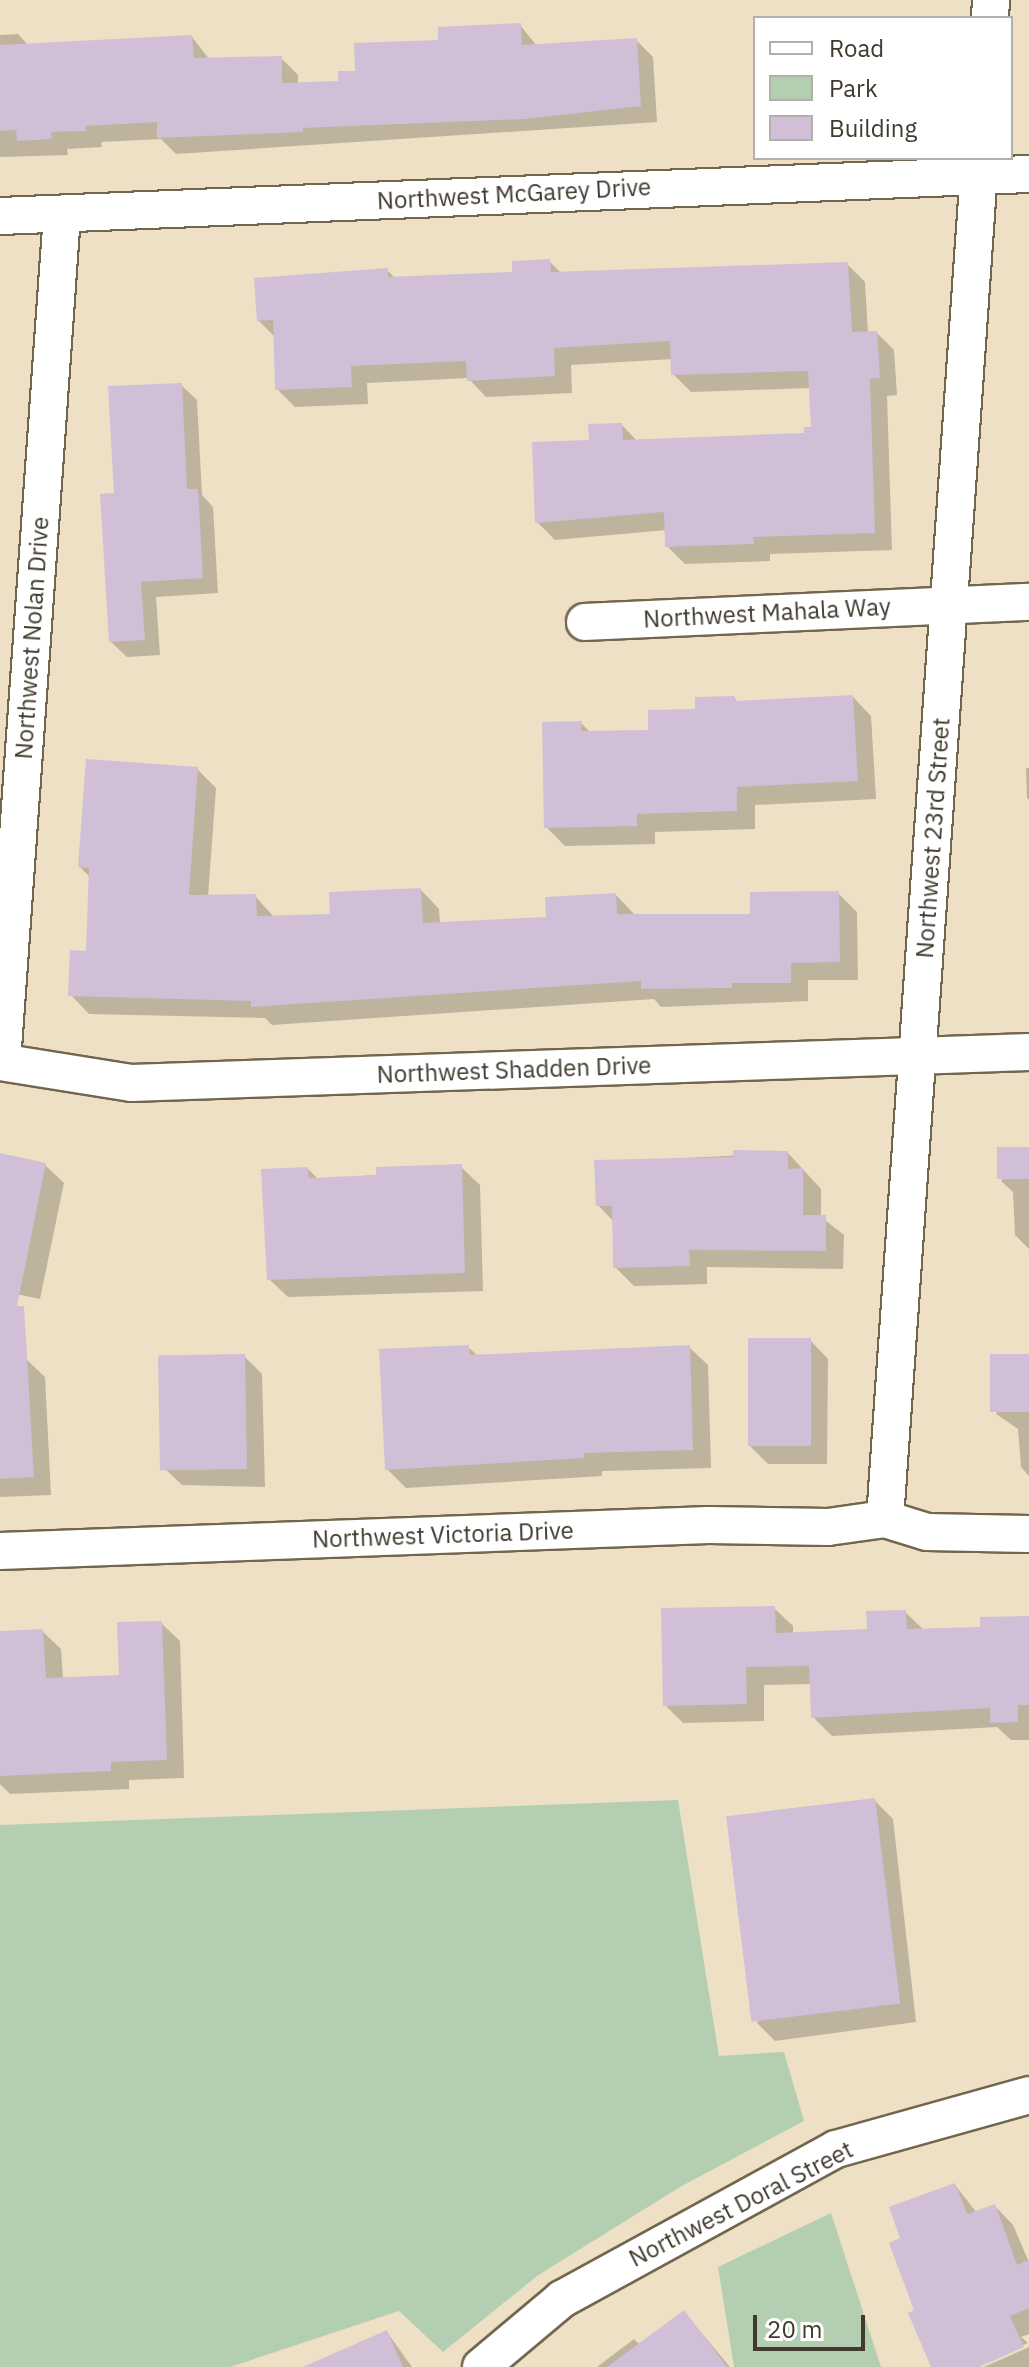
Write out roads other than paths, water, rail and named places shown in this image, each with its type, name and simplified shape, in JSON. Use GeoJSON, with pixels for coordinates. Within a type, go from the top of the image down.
{"type":"FeatureCollection","features":[{"type":"Feature","properties":{"kind":"street","name":"Northwest McGarey Drive"},"geometry":{"type":"LineString","coordinates":[[0,216],[980,167],[1029,174]]}},
{"type":"Feature","properties":{"kind":"street","name":"Northwest 23rd Street"},"geometry":{"type":"LineString","coordinates":[[885,1519],[980,167]]}},
{"type":"Feature","properties":{"kind":"street","name":"Northwest Nolan Drive"},"geometry":{"type":"LineString","coordinates":[[1,1062],[62,214]]}},
{"type":"Feature","properties":{"kind":"street","name":"Northwest Mahala Way"},"geometry":{"type":"LineString","coordinates":[[585,622],[1029,602]]}},
{"type":"Feature","properties":{"kind":"street","name":"Northwest Shadden Drive"},"geometry":{"type":"LineString","coordinates":[[1,1062],[131,1083],[1029,1052]]}},
{"type":"Feature","properties":{"kind":"street"},"geometry":{"type":"LineString","coordinates":[[885,1519],[927,1532],[1029,1534]]}},
{"type":"Feature","properties":{"kind":"street","name":"Northwest Victoria Drive"},"geometry":{"type":"LineString","coordinates":[[0,1551],[709,1525],[828,1527],[885,1519]]}},
{"type":"Feature","properties":{"kind":"street","name":"Northwest Doral Street"},"geometry":{"type":"LineString","coordinates":[[481,2367],[562,2299],[836,2149],[1029,2095]]}}]}
